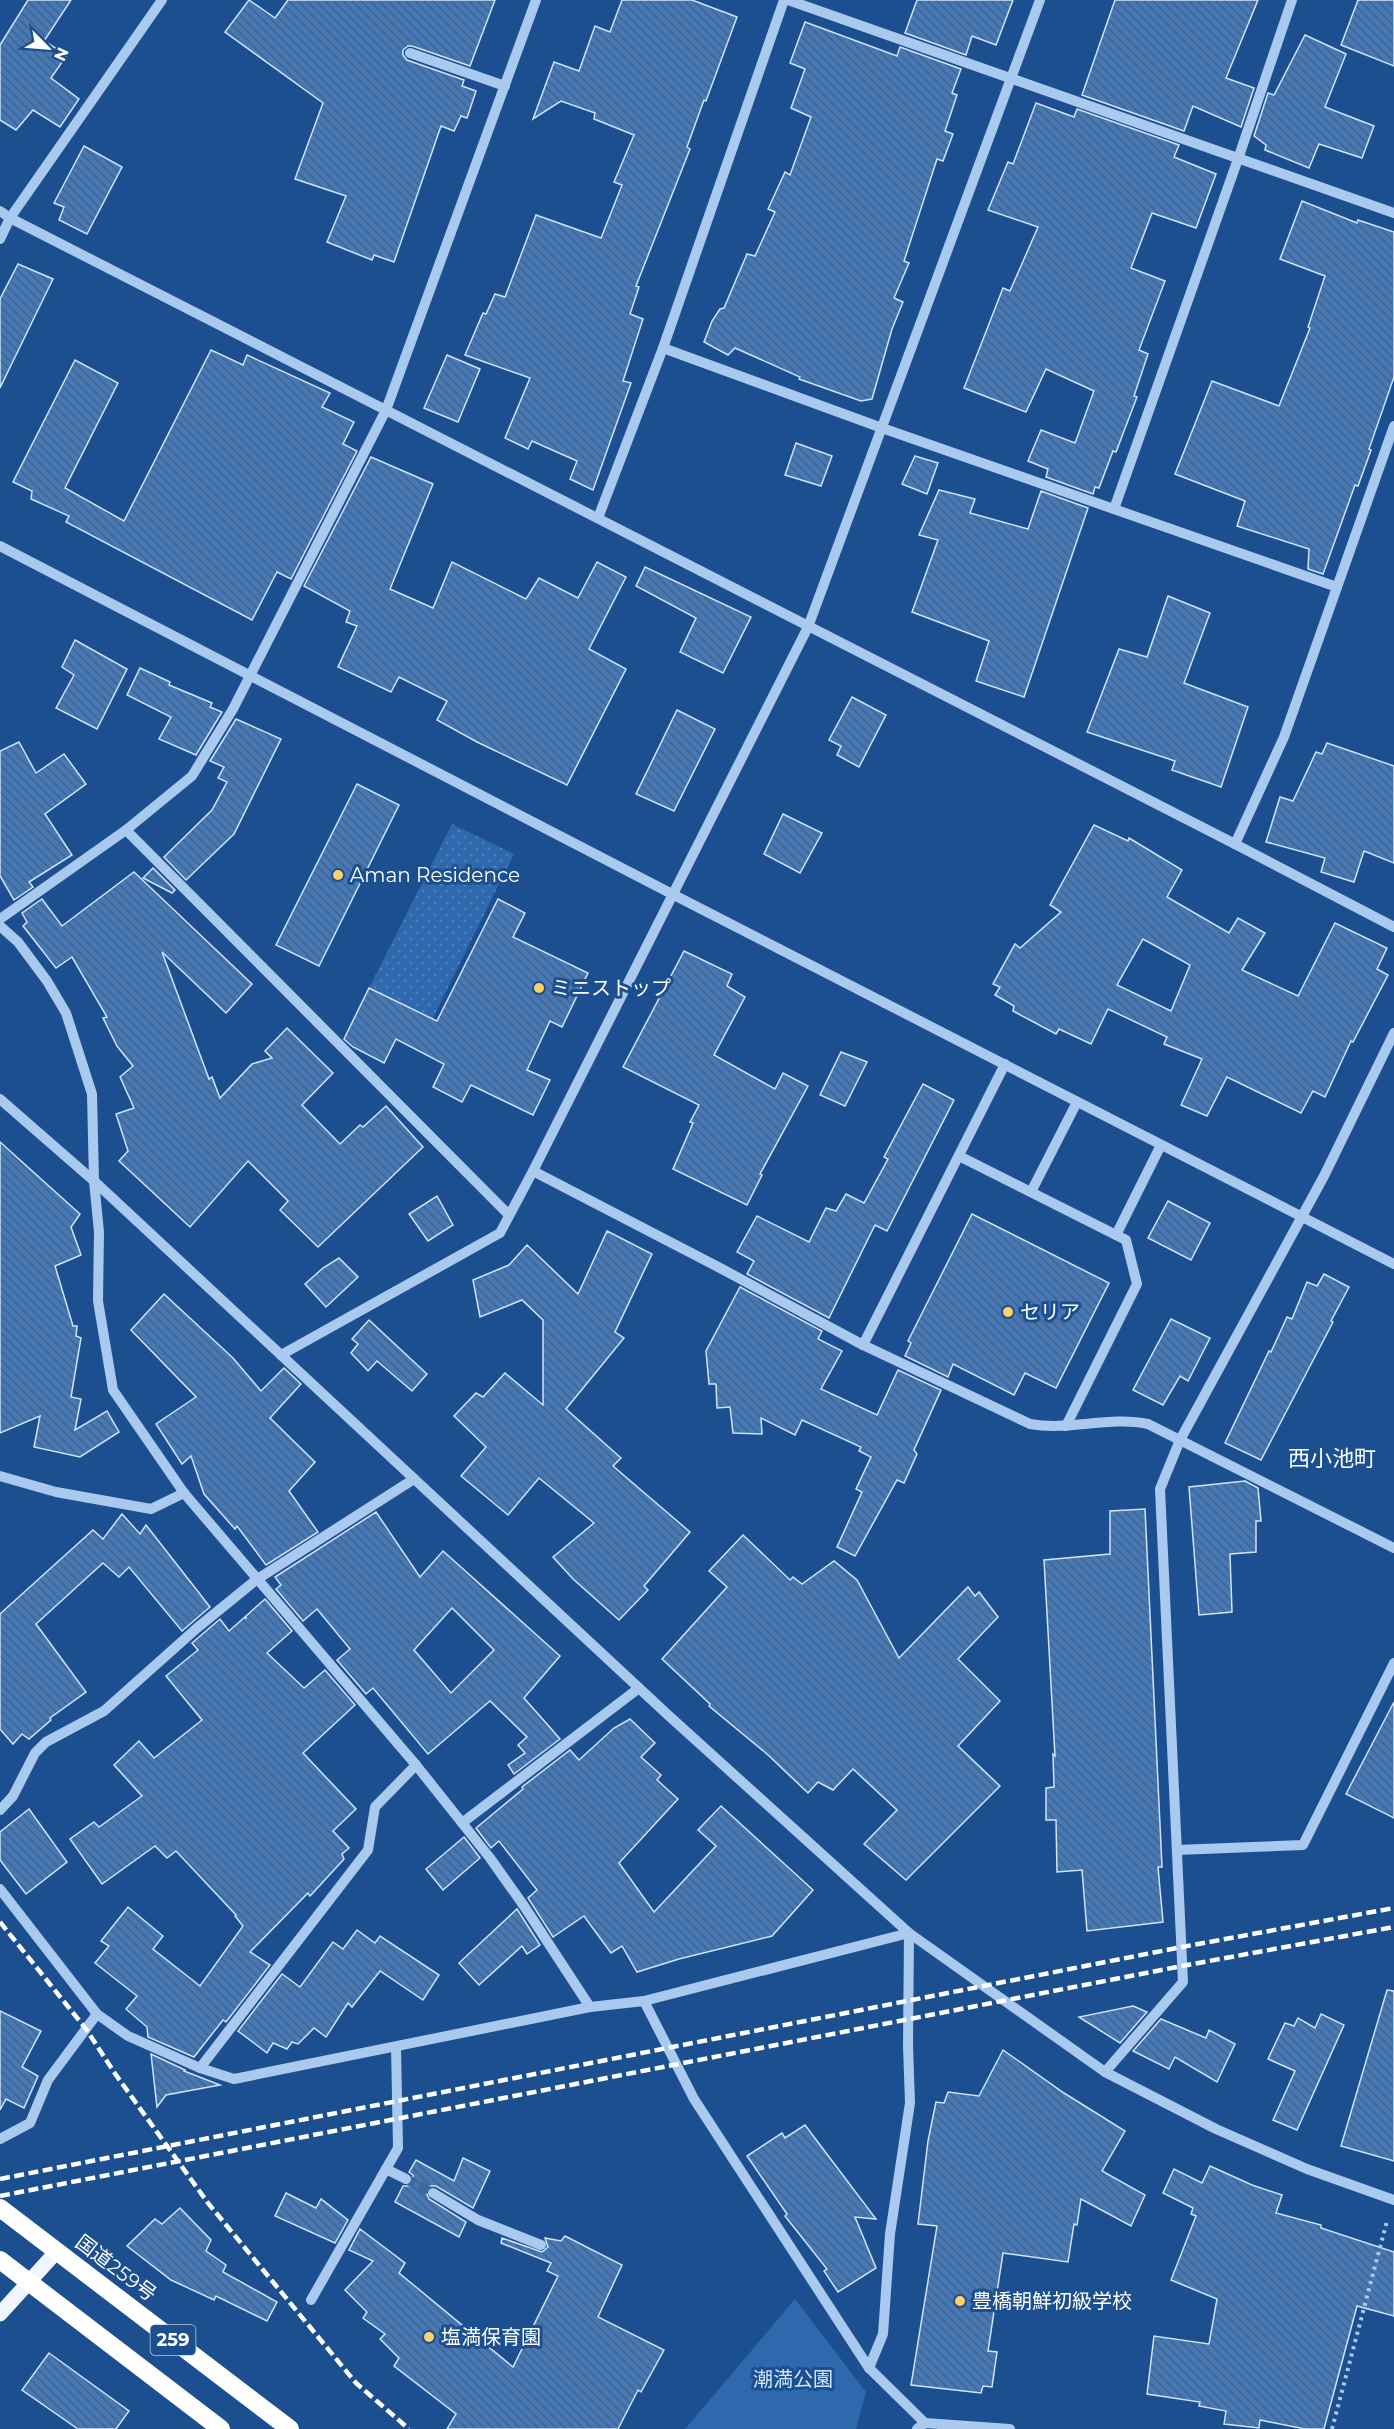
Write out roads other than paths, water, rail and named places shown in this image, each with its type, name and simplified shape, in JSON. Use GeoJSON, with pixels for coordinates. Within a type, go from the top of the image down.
{"type":"FeatureCollection","features":[{"type":"Feature","properties":{"kind":"highway","name":"国道259号"},"geometry":{"type":"LineString","coordinates":[[0,2208],[290,2429]]}},
{"type":"Feature","properties":{"kind":"highway","name":"259"},"geometry":{"type":"LineString","coordinates":[[0,2260],[221,2429]]}},
{"type":"Feature","properties":{"kind":"main road"},"geometry":{"type":"LineString","coordinates":[[0,2314],[57,2251]]}},
{"type":"Feature","properties":{"kind":"street"},"geometry":{"type":"LineString","coordinates":[[0,239],[10,218],[162,0]]}},
{"type":"Feature","properties":{"kind":"street"},"geometry":{"type":"LineString","coordinates":[[0,919],[126,830],[192,776],[252,675],[386,410],[536,0]]}},
{"type":"Feature","properties":{"kind":"street"},"geometry":{"type":"LineString","coordinates":[[598,518],[663,348],[786,0],[1394,213]]}},
{"type":"Feature","properties":{"kind":"street"},"geometry":{"type":"LineString","coordinates":[[282,1355],[500,1233],[674,895],[808,627],[1040,0]]}},
{"type":"Feature","properties":{"kind":"street"},"geometry":{"type":"LineString","coordinates":[[1114,509],[1292,0]]}},
{"type":"Feature","properties":{"kind":"street"},"geometry":{"type":"LineString","coordinates":[[410,53],[505,86]]}},
{"type":"Feature","properties":{"kind":"street"},"geometry":{"type":"LineString","coordinates":[[0,211],[1394,927]]}},
{"type":"Feature","properties":{"kind":"street"},"geometry":{"type":"LineString","coordinates":[[663,348],[882,428],[1337,587]]}},
{"type":"Feature","properties":{"kind":"street"},"geometry":{"type":"LineString","coordinates":[[1235,844],[1284,737],[1394,426]]}},
{"type":"Feature","properties":{"kind":"street"},"geometry":{"type":"LineString","coordinates":[[0,546],[674,895],[1394,1263]]}},
{"type":"Feature","properties":{"kind":"street"},"geometry":{"type":"LineString","coordinates":[[126,830],[509,1215]]}},
{"type":"Feature","properties":{"kind":"street"},"geometry":{"type":"LineString","coordinates":[[0,926],[18,942],[47,981],[66,1013],[92,1094],[94,1181],[99,1232],[98,1301],[113,1390],[184,1493],[416,1765],[462,1823],[524,1906],[590,2007]]}},
{"type":"Feature","properties":{"kind":"street"},"geometry":{"type":"LineString","coordinates":[[1105,2072],[1183,1982],[1160,1489],[1180,1440],[1302,1217],[1394,1034]]}},
{"type":"Feature","properties":{"kind":"street"},"geometry":{"type":"LineString","coordinates":[[863,1345],[1005,1064]]}},
{"type":"Feature","properties":{"kind":"street"},"geometry":{"type":"LineString","coordinates":[[0,1099],[94,1181],[639,1689],[909,1933],[1105,2072],[1216,2129],[1296,2165],[1393,2200]]}},
{"type":"Feature","properties":{"kind":"street"},"geometry":{"type":"LineString","coordinates":[[1031,1192],[1077,1102]]}},
{"type":"Feature","properties":{"kind":"street"},"geometry":{"type":"LineString","coordinates":[[1116,1235],[1161,1145]]}},
{"type":"Feature","properties":{"kind":"street"},"geometry":{"type":"LineString","coordinates":[[959,1155],[1126,1240],[1137,1284],[1066,1426]]}},
{"type":"Feature","properties":{"kind":"street"},"geometry":{"type":"LineString","coordinates":[[533,1171],[863,1345],[1029,1424],[1048,1427],[1134,1421],[1148,1424],[1394,1548]]}},
{"type":"Feature","properties":{"kind":"street"},"geometry":{"type":"LineString","coordinates":[[0,1476],[56,1492],[151,1509],[184,1493]]}},
{"type":"Feature","properties":{"kind":"street"},"geometry":{"type":"LineString","coordinates":[[0,1810],[13,1796],[35,1754],[46,1742],[104,1712],[197,1628],[256,1580],[414,1479]]}},
{"type":"Feature","properties":{"kind":"street"},"geometry":{"type":"LineString","coordinates":[[1177,1850],[1303,1845],[1394,1663]]}},
{"type":"Feature","properties":{"kind":"street"},"geometry":{"type":"LineString","coordinates":[[462,1823],[639,1689]]}},
{"type":"Feature","properties":{"kind":"street"},"geometry":{"type":"LineString","coordinates":[[200,2068],[368,1850],[375,1807],[416,1765]]}},
{"type":"Feature","properties":{"kind":"street"},"geometry":{"type":"LineString","coordinates":[[0,1889],[97,2014],[128,2036],[200,2068],[234,2079],[590,2007],[644,2001],[909,1933]]}},
{"type":"Feature","properties":{"kind":"street"},"geometry":{"type":"LineString","coordinates":[[868,2368],[884,2334],[890,2234],[910,2103],[909,1933]]}},
{"type":"Feature","properties":{"kind":"street"},"geometry":{"type":"LineString","coordinates":[[644,2001],[694,2099],[868,2368],[921,2426],[1010,2429]]}},
{"type":"Feature","properties":{"kind":"street"},"geometry":{"type":"LineString","coordinates":[[0,2139],[30,2123],[48,2080],[97,2014]]}},
{"type":"Feature","properties":{"kind":"street"},"geometry":{"type":"LineString","coordinates":[[312,2300],[398,2148],[396,2047]]}},
{"type":"Feature","properties":{"kind":"street"},"geometry":{"type":"LineString","coordinates":[[386,2169],[406,2179]]}},
{"type":"Feature","properties":{"kind":"street"},"geometry":{"type":"LineString","coordinates":[[433,2193],[478,2220],[541,2245]]}},
{"type":"Feature","properties":{"kind":"tunnel"},"geometry":{"type":"LineString","coordinates":[[406,2179],[433,2193]]}},
{"type":"Feature","properties":{"kind":"railway"},"geometry":{"type":"LineString","coordinates":[[0,2179],[1182,1947],[1394,1908]]}},
{"type":"Feature","properties":{"kind":"railway"},"geometry":{"type":"LineString","coordinates":[[0,1922],[86,2029],[116,2075],[208,2203],[356,2383],[409,2429]]}},
{"type":"Feature","properties":{"kind":"railway"},"geometry":{"type":"LineString","coordinates":[[0,2196],[1182,1966],[1394,1927]]}},
{"type":"Feature","properties":{"kind":"place","name":"Aman Residence"},"geometry":{"type":"Point","coordinates":[338,875]}},
{"type":"Feature","properties":{"kind":"place","name":"ミニストップ"},"geometry":{"type":"Point","coordinates":[539,988]}},
{"type":"Feature","properties":{"kind":"place","name":"セリア"},"geometry":{"type":"Point","coordinates":[1008,1312]}},
{"type":"Feature","properties":{"kind":"place","name":"豊橋朝鮮初級学校"},"geometry":{"type":"Point","coordinates":[960,2301]}},
{"type":"Feature","properties":{"kind":"place","name":"塩満保育園"},"geometry":{"type":"Point","coordinates":[429,2337]}},
{"type":"Feature","properties":{"kind":"district","name":"西小池町"},"geometry":{"type":"Point","coordinates":[1332,1458]}},
{"type":"Feature","properties":{"kind":"park label","name":"潮満公園"},"geometry":{"type":"Point","coordinates":[793,2379]}}]}
